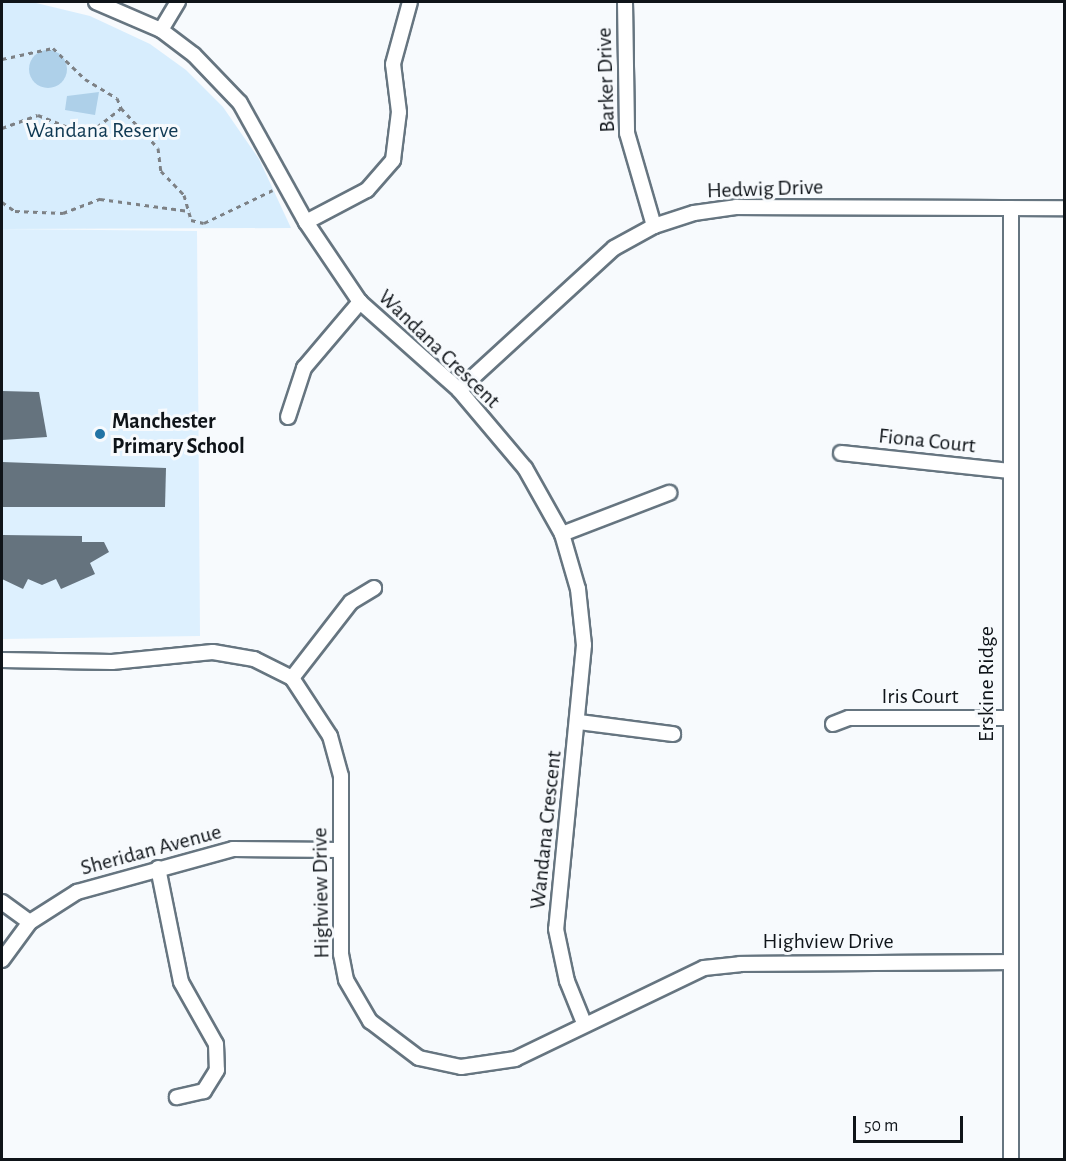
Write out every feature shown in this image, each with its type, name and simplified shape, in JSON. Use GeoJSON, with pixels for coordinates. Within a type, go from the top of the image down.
{"type":"FeatureCollection","features":[{"type":"Feature","properties":{"kind":"street","name":"Wandana Crescent"},"geometry":{"type":"LineString","coordinates":[[96,2],[161,30],[240,103],[306,222],[360,302],[459,390],[525,468],[562,534],[578,589],[584,645],[579,722],[556,929],[567,981],[584,1023]]}},
{"type":"Feature","properties":{"kind":"street"},"geometry":{"type":"LineString","coordinates":[[161,30],[178,2]]}},
{"type":"Feature","properties":{"kind":"street"},"geometry":{"type":"LineString","coordinates":[[306,222],[367,190],[393,160],[399,112],[393,64],[410,2]]}},
{"type":"Feature","properties":{"kind":"street","name":"Barker Drive"},"geometry":{"type":"LineString","coordinates":[[625,2],[627,133],[654,226]]}},
{"type":"Feature","properties":{"kind":"street","name":"Hedwig Drive"},"geometry":{"type":"LineString","coordinates":[[459,390],[589,268],[654,226],[694,213],[736,207],[1065,208]]}},
{"type":"Feature","properties":{"kind":"street","name":"Erskine Ridge"},"geometry":{"type":"LineString","coordinates":[[1011,208],[1008,718],[1011,1160]]}},
{"type":"Feature","properties":{"kind":"street"},"geometry":{"type":"LineString","coordinates":[[288,417],[304,368],[360,302]]}},
{"type":"Feature","properties":{"kind":"street","name":"Fiona Court"},"geometry":{"type":"LineString","coordinates":[[841,453],[1010,471]]}},
{"type":"Feature","properties":{"kind":"street"},"geometry":{"type":"LineString","coordinates":[[562,534],[669,493]]}},
{"type":"Feature","properties":{"kind":"street"},"geometry":{"type":"LineString","coordinates":[[2,660],[112,662],[213,652],[254,659],[292,678],[351,602],[374,588]]}},
{"type":"Feature","properties":{"kind":"street","name":"Highview Drive"},"geometry":{"type":"LineString","coordinates":[[292,678],[330,736],[341,776],[341,954],[346,980],[386,1037],[419,1058],[483,1066],[515,1059],[584,1023],[704,968],[740,964],[1010,962]]}},
{"type":"Feature","properties":{"kind":"street","name":"Iris Court"},"geometry":{"type":"LineString","coordinates":[[833,724],[849,718],[1008,718]]}},
{"type":"Feature","properties":{"kind":"street"},"geometry":{"type":"LineString","coordinates":[[579,722],[673,734]]}},
{"type":"Feature","properties":{"kind":"street","name":"Sheridan Avenue"},"geometry":{"type":"LineString","coordinates":[[2,960],[30,922],[77,892],[233,849],[340,850]]}},
{"type":"Feature","properties":{"kind":"street"},"geometry":{"type":"LineString","coordinates":[[158,868],[181,982],[216,1044],[217,1070],[204,1091],[177,1097]]}},
{"type":"Feature","properties":{"kind":"street"},"geometry":{"type":"LineString","coordinates":[[2,902],[30,922]]}},
{"type":"Feature","properties":{"kind":"path"},"geometry":{"type":"LineString","coordinates":[[2,59],[18,60],[53,48],[85,79],[117,98],[121,108],[158,148],[161,171],[184,195],[191,220],[204,223],[286,183]]}},
{"type":"Feature","properties":{"kind":"path"},"geometry":{"type":"LineString","coordinates":[[2,128],[38,115],[68,127],[97,127],[121,108]]}},
{"type":"Feature","properties":{"kind":"path"},"geometry":{"type":"LineString","coordinates":[[2,202],[15,211],[63,213],[100,199],[189,211]]}},
{"type":"Feature","properties":{"kind":"shaded area"},"geometry":{"type":"Polygon","coordinates":[[[48,50],[61,56],[67,69],[61,82],[48,88],[35,82],[29,69],[35,56],[48,50]]]}},
{"type":"Feature","properties":{"kind":"shaded area"},"geometry":{"type":"Polygon","coordinates":[[[99,92],[95,115],[65,110],[67,96],[99,92]]]}},
{"type":"Feature","properties":{"kind":"shaded area","name":"Manchester Primary School"},"geometry":{"type":"Polygon","coordinates":[[[2,229],[197,231],[200,636],[2,639],[2,229]]]}},
{"type":"Feature","properties":{"kind":"green space","name":"Wandana Reserve"},"geometry":{"type":"Polygon","coordinates":[[[2,2],[32,2],[90,16],[150,44],[186,70],[223,107],[259,159],[291,228],[2,229],[2,2]]]}},
{"type":"Feature","properties":{"kind":"building"},"geometry":{"type":"Polygon","coordinates":[[[2,391],[39,392],[47,437],[2,440],[2,391]]]}},
{"type":"Feature","properties":{"kind":"building"},"geometry":{"type":"Polygon","coordinates":[[[2,462],[166,468],[165,507],[2,507],[2,462]]]}},
{"type":"Feature","properties":{"kind":"building"},"geometry":{"type":"Polygon","coordinates":[[[2,535],[82,536],[82,542],[104,542],[109,552],[90,563],[95,574],[61,589],[56,579],[42,585],[28,579],[23,589],[2,579],[2,535]]]}},
{"type":"Feature","properties":{"kind":"place","name":"Manchester Primary School"},"geometry":{"type":"Point","coordinates":[100,434]}}]}
